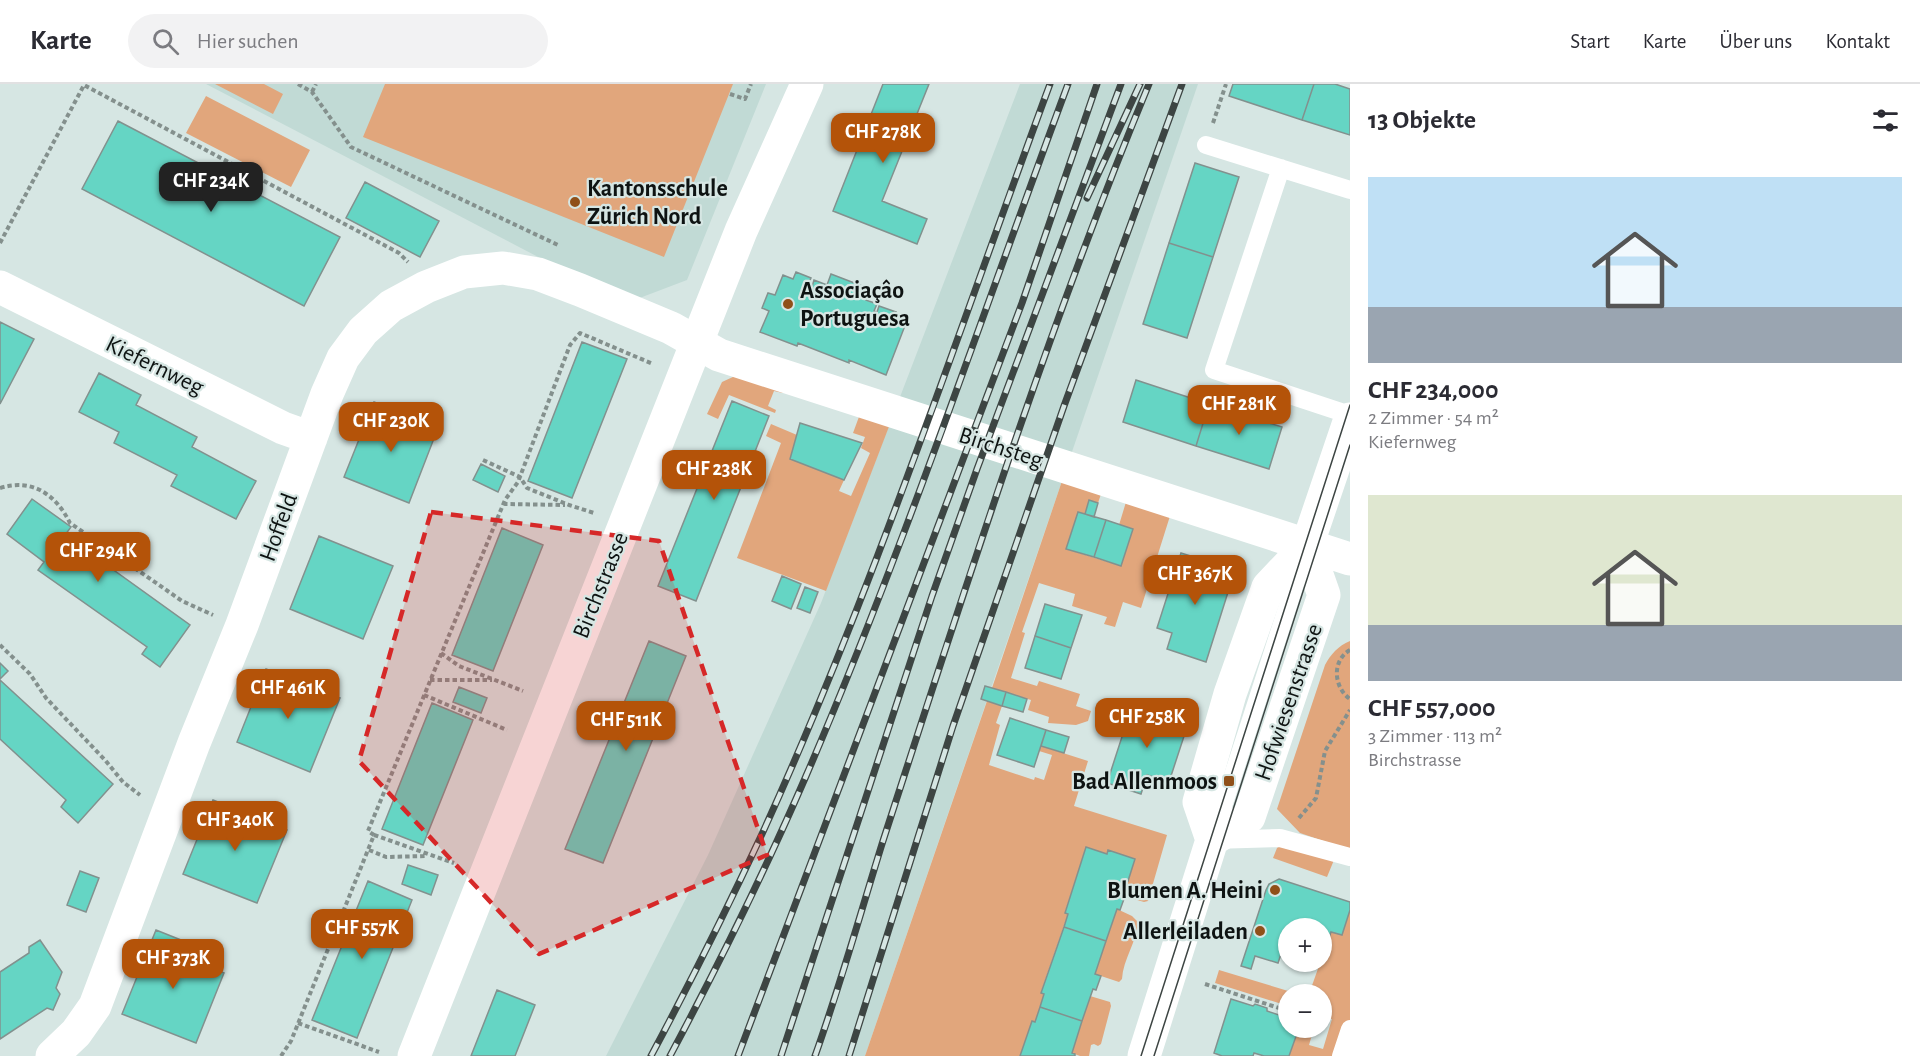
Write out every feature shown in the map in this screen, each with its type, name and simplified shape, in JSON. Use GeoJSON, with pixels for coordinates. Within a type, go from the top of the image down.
{"type":"FeatureCollection","features":[{"type":"Feature","properties":{"kind":"street","name":"Birchstrasse"},"geometry":{"type":"LineString","coordinates":[[414,1056],[741,231],[807,84]]}},
{"type":"Feature","properties":{"kind":"street","name":"Hoffeld"},"geometry":{"type":"LineString","coordinates":[[52,1056],[76,1033],[95,1006],[194,743],[242,626],[311,438],[343,358],[363,331],[391,306],[426,287],[464,272],[502,268],[538,274],[670,328],[696,343]]}},
{"type":"Feature","properties":{"kind":"street","name":"Kiefernweg"},"geometry":{"type":"LineString","coordinates":[[0,287],[283,428],[311,438]]}},
{"type":"Feature","properties":{"kind":"street","name":"Birchsteg"},"geometry":{"type":"LineString","coordinates":[[696,343],[719,355],[900,415],[1350,559]]}},
{"type":"Feature","properties":{"kind":"street"},"geometry":{"type":"LineString","coordinates":[[1144,1056],[1212,840],[1199,802],[1230,694],[1268,587],[1307,546],[1350,417]]}},
{"type":"Feature","properties":{"kind":"street","name":"Hofwiesenstrasse"},"geometry":{"type":"LineString","coordinates":[[1212,840],[1249,817],[1324,595],[1307,546]]}},
{"type":"Feature","properties":{"kind":"lane"},"geometry":{"type":"LineString","coordinates":[[1206,145],[1350,190]]}},
{"type":"Feature","properties":{"kind":"lane"},"geometry":{"type":"LineString","coordinates":[[1281,168],[1214,369],[1350,417]]}},
{"type":"Feature","properties":{"kind":"lane"},"geometry":{"type":"LineString","coordinates":[[1212,840],[1280,838],[1350,857]]}},
{"type":"Feature","properties":{"kind":"lane"},"geometry":{"type":"LineString","coordinates":[[1341,1056],[1350,1029]]}},
{"type":"Feature","properties":{"kind":"path"},"geometry":{"type":"LineString","coordinates":[[298,84],[312,92],[351,147],[561,246]]}},
{"type":"Feature","properties":{"kind":"path"},"geometry":{"type":"LineString","coordinates":[[312,92],[316,84]]}},
{"type":"Feature","properties":{"kind":"path"},"geometry":{"type":"LineString","coordinates":[[730,94],[745,99],[751,84]]}},
{"type":"Feature","properties":{"kind":"path"},"geometry":{"type":"LineString","coordinates":[[1206,145],[1226,84]]}},
{"type":"Feature","properties":{"kind":"path"},"geometry":{"type":"LineString","coordinates":[[0,243],[84,85],[399,253],[415,270],[426,287]]}},
{"type":"Feature","properties":{"kind":"path"},"geometry":{"type":"LineString","coordinates":[[454,863],[368,831],[503,504],[520,477],[570,345],[580,333],[653,364]]}},
{"type":"Feature","properties":{"kind":"path"},"geometry":{"type":"LineString","coordinates":[[483,459],[520,477],[528,488],[594,513]]}},
{"type":"Feature","properties":{"kind":"path"},"geometry":{"type":"LineString","coordinates":[[0,488],[10,485],[38,488],[62,508],[70,523],[182,601],[219,617]]}},
{"type":"Feature","properties":{"kind":"path"},"geometry":{"type":"LineString","coordinates":[[503,504],[569,505]]}},
{"type":"Feature","properties":{"kind":"path"},"geometry":{"type":"LineString","coordinates":[[0,645],[30,674],[46,698],[123,782],[147,800]]}},
{"type":"Feature","properties":{"kind":"path"},"geometry":{"type":"LineString","coordinates":[[1350,650],[1345,653],[1337,667],[1337,681],[1343,694],[1350,699]]}},
{"type":"Feature","properties":{"kind":"path"},"geometry":{"type":"LineString","coordinates":[[441,653],[459,666],[523,691]]}},
{"type":"Feature","properties":{"kind":"path"},"geometry":{"type":"LineString","coordinates":[[430,680],[494,680]]}},
{"type":"Feature","properties":{"kind":"path"},"geometry":{"type":"LineString","coordinates":[[424,695],[507,730]]}},
{"type":"Feature","properties":{"kind":"path"},"geometry":{"type":"LineString","coordinates":[[1297,819],[1316,798],[1325,751],[1350,710]]}},
{"type":"Feature","properties":{"kind":"path"},"geometry":{"type":"LineString","coordinates":[[281,1056],[291,1041],[374,835]]}},
{"type":"Feature","properties":{"kind":"path"},"geometry":{"type":"LineString","coordinates":[[369,850],[386,857],[431,855]]}},
{"type":"Feature","properties":{"kind":"path"},"geometry":{"type":"LineString","coordinates":[[1205,984],[1278,1008]]}},
{"type":"Feature","properties":{"kind":"path"},"geometry":{"type":"LineString","coordinates":[[298,1023],[379,1052]]}},
{"type":"Feature","properties":{"kind":"highlighted area"},"geometry":{"type":"Polygon","coordinates":[[[431,512],[659,541],[767,855],[539,954],[359,761],[431,512]]]}},
{"type":"Feature","properties":{"kind":"shaded area","name":"Kantonsschule Zürich Nord"},"geometry":{"type":"Polygon","coordinates":[[[206,84],[766,84],[687,280],[637,299],[567,272],[206,84]]]}},
{"type":"Feature","properties":{"kind":"shaded area"},"geometry":{"type":"Polygon","coordinates":[[[215,84],[264,84],[283,94],[273,114],[215,84]]]}},
{"type":"Feature","properties":{"kind":"shaded area"},"geometry":{"type":"Polygon","coordinates":[[[385,84],[733,84],[664,257],[363,137],[385,84]]]}},
{"type":"Feature","properties":{"kind":"shaded area"},"geometry":{"type":"Polygon","coordinates":[[[1020,84],[1198,84],[865,1056],[606,1056],[708,855],[821,603],[1020,84]]]}},
{"type":"Feature","properties":{"kind":"shaded area"},"geometry":{"type":"Polygon","coordinates":[[[206,96],[310,150],[291,187],[186,133],[206,96]]]}},
{"type":"Feature","properties":{"kind":"shaded area"},"geometry":{"type":"Polygon","coordinates":[[[735,376],[785,390],[783,393],[774,391],[768,406],[776,410],[775,413],[729,395],[718,419],[707,414],[722,382],[735,376]]]}},
{"type":"Feature","properties":{"kind":"shaded area"},"geometry":{"type":"Polygon","coordinates":[[[860,414],[890,424],[826,591],[737,558],[781,443],[766,436],[771,424],[797,435],[844,480],[839,491],[851,496],[870,453],[861,448],[865,437],[853,433],[860,414]]]}},
{"type":"Feature","properties":{"kind":"shaded area"},"geometry":{"type":"Polygon","coordinates":[[[1062,481],[1101,494],[1098,503],[1089,501],[1085,514],[1078,512],[1066,549],[1121,566],[1119,525],[1126,502],[1170,516],[1141,608],[1123,602],[1115,627],[1104,624],[1107,617],[1072,606],[1075,594],[1039,583],[1022,632],[1025,633],[1011,678],[1037,686],[1039,681],[1080,694],[1076,706],[1091,711],[1088,721],[1076,725],[1048,723],[1049,717],[1028,710],[1031,700],[992,688],[1062,481]]]}},
{"type":"Feature","properties":{"kind":"shaded area"},"geometry":{"type":"Polygon","coordinates":[[[1350,641],[1350,850],[1300,833],[1277,809],[1325,665],[1335,651],[1350,641]]]}},
{"type":"Feature","properties":{"kind":"shaded area"},"geometry":{"type":"Polygon","coordinates":[[[987,701],[1002,706],[996,723],[1000,725],[989,765],[1034,780],[1035,777],[1044,780],[1052,755],[1039,751],[1041,746],[1088,761],[1074,806],[1167,835],[1148,901],[1144,902],[1120,895],[1124,880],[1128,881],[1108,850],[1107,854],[1086,847],[1065,912],[1068,914],[1041,992],[1044,994],[1020,1056],[865,1056],[987,701]]]}},
{"type":"Feature","properties":{"kind":"shaded area"},"geometry":{"type":"Polygon","coordinates":[[[1282,844],[1334,860],[1327,877],[1273,858],[1277,848],[1282,844]]]}},
{"type":"Feature","properties":{"kind":"shaded area"},"geometry":{"type":"Polygon","coordinates":[[[1117,909],[1132,916],[1138,922],[1122,979],[1119,982],[1095,974],[1117,909]]]}},
{"type":"Feature","properties":{"kind":"shaded area"},"geometry":{"type":"Polygon","coordinates":[[[1350,910],[1350,1056],[1289,1056],[1295,1038],[1311,1038],[1309,1045],[1323,1049],[1326,1038],[1332,1038],[1332,984],[1313,984],[1317,972],[1332,972],[1332,932],[1342,935],[1350,910]]]}},
{"type":"Feature","properties":{"kind":"shaded area"},"geometry":{"type":"Polygon","coordinates":[[[1219,970],[1278,988],[1278,1003],[1215,983],[1219,970]]]}},
{"type":"Feature","properties":{"kind":"shaded area"},"geometry":{"type":"Polygon","coordinates":[[[1090,996],[1110,1002],[1111,1006],[1101,1044],[1091,1045],[1089,1056],[1080,1056],[1072,1053],[1090,996]]]}},
{"type":"Feature","properties":{"kind":"building"},"geometry":{"type":"Polygon","coordinates":[[[883,84],[929,84],[882,201],[927,219],[917,244],[833,211],[883,84]]]}},
{"type":"Feature","properties":{"kind":"building"},"geometry":{"type":"Polygon","coordinates":[[[1233,84],[1314,84],[1302,120],[1229,96],[1233,84]]]}},
{"type":"Feature","properties":{"kind":"building"},"geometry":{"type":"Polygon","coordinates":[[[1314,84],[1335,84],[1350,89],[1350,135],[1302,120],[1314,84]]]}},
{"type":"Feature","properties":{"kind":"building"},"geometry":{"type":"Polygon","coordinates":[[[118,121],[340,237],[304,306],[82,189],[118,121]]]}},
{"type":"Feature","properties":{"kind":"building"},"geometry":{"type":"Polygon","coordinates":[[[1195,163],[1239,177],[1213,257],[1169,243],[1195,163]]]}},
{"type":"Feature","properties":{"kind":"building"},"geometry":{"type":"Polygon","coordinates":[[[365,182],[439,221],[420,257],[346,218],[365,182]]]}},
{"type":"Feature","properties":{"kind":"building"},"geometry":{"type":"Polygon","coordinates":[[[1169,243],[1213,257],[1187,338],[1143,324],[1169,243]]]}},
{"type":"Feature","properties":{"kind":"building"},"geometry":{"type":"Polygon","coordinates":[[[796,272],[811,278],[808,285],[812,287],[814,280],[827,285],[831,274],[870,289],[866,300],[877,304],[874,311],[877,312],[879,306],[896,312],[893,318],[906,323],[886,375],[849,360],[849,363],[798,343],[797,346],[760,332],[769,311],[762,308],[768,293],[775,295],[783,275],[793,279],[796,272]]]}},
{"type":"Feature","properties":{"kind":"building"},"geometry":{"type":"Polygon","coordinates":[[[0,322],[34,339],[0,404],[0,322]]]}},
{"type":"Feature","properties":{"kind":"building"},"geometry":{"type":"Polygon","coordinates":[[[582,342],[627,359],[572,498],[528,481],[582,342]]]}},
{"type":"Feature","properties":{"kind":"building"},"geometry":{"type":"Polygon","coordinates":[[[99,373],[141,395],[136,405],[197,437],[192,447],[256,481],[236,519],[171,486],[177,475],[114,443],[119,432],[79,412],[99,373]]]}},
{"type":"Feature","properties":{"kind":"building"},"geometry":{"type":"Polygon","coordinates":[[[1136,380],[1209,404],[1196,446],[1123,422],[1136,380]]]}},
{"type":"Feature","properties":{"kind":"building"},"geometry":{"type":"Polygon","coordinates":[[[732,401],[769,416],[696,601],[658,586],[732,401]]]}},
{"type":"Feature","properties":{"kind":"building"},"geometry":{"type":"Polygon","coordinates":[[[374,402],[438,428],[409,503],[344,477],[374,402]]]}},
{"type":"Feature","properties":{"kind":"building"},"geometry":{"type":"Polygon","coordinates":[[[1209,404],[1282,427],[1269,469],[1196,446],[1209,404]]]}},
{"type":"Feature","properties":{"kind":"building"},"geometry":{"type":"Polygon","coordinates":[[[800,423],[862,443],[844,480],[790,459],[800,423]]]}},
{"type":"Feature","properties":{"kind":"building"},"geometry":{"type":"Polygon","coordinates":[[[481,464],[505,476],[498,492],[473,480],[481,464]]]}},
{"type":"Feature","properties":{"kind":"building"},"geometry":{"type":"Polygon","coordinates":[[[32,499],[71,527],[65,535],[190,625],[160,667],[142,654],[147,647],[38,570],[44,562],[7,534],[32,499]]]}},
{"type":"Feature","properties":{"kind":"building"},"geometry":{"type":"Polygon","coordinates":[[[1089,500],[1098,503],[1094,517],[1085,514],[1089,500]]]}},
{"type":"Feature","properties":{"kind":"building"},"geometry":{"type":"Polygon","coordinates":[[[1078,512],[1106,520],[1094,557],[1066,549],[1078,512]]]}},
{"type":"Feature","properties":{"kind":"building"},"geometry":{"type":"Polygon","coordinates":[[[1106,520],[1133,529],[1121,566],[1094,557],[1106,520]]]}},
{"type":"Feature","properties":{"kind":"building"},"geometry":{"type":"Polygon","coordinates":[[[502,528],[543,545],[493,671],[452,655],[502,528]]]}},
{"type":"Feature","properties":{"kind":"building"},"geometry":{"type":"Polygon","coordinates":[[[319,536],[393,566],[363,639],[290,609],[319,536]]]}},
{"type":"Feature","properties":{"kind":"building"},"geometry":{"type":"Polygon","coordinates":[[[1181,553],[1235,570],[1206,662],[1167,649],[1172,633],[1157,628],[1181,553]]]}},
{"type":"Feature","properties":{"kind":"building"},"geometry":{"type":"Polygon","coordinates":[[[782,576],[801,584],[791,609],[772,601],[782,576]]]}},
{"type":"Feature","properties":{"kind":"building"},"geometry":{"type":"Polygon","coordinates":[[[805,587],[818,592],[810,613],[797,608],[805,587]]]}},
{"type":"Feature","properties":{"kind":"building"},"geometry":{"type":"Polygon","coordinates":[[[1045,604],[1082,615],[1071,648],[1035,636],[1045,604]]]}},
{"type":"Feature","properties":{"kind":"building"},"geometry":{"type":"Polygon","coordinates":[[[1035,636],[1071,648],[1061,679],[1025,668],[1035,636]]]}},
{"type":"Feature","properties":{"kind":"building"},"geometry":{"type":"Polygon","coordinates":[[[649,641],[686,656],[603,863],[565,849],[649,641]]]}},
{"type":"Feature","properties":{"kind":"building"},"geometry":{"type":"Polygon","coordinates":[[[0,663],[8,671],[0,679],[0,663]]]}},
{"type":"Feature","properties":{"kind":"building"},"geometry":{"type":"Polygon","coordinates":[[[266,669],[340,698],[310,772],[237,742],[266,669]]]}},
{"type":"Feature","properties":{"kind":"building"},"geometry":{"type":"Polygon","coordinates":[[[0,680],[113,784],[78,823],[61,807],[66,800],[0,739],[0,680]]]}},
{"type":"Feature","properties":{"kind":"building"},"geometry":{"type":"Polygon","coordinates":[[[985,686],[1006,692],[1002,706],[981,699],[985,686]]]}},
{"type":"Feature","properties":{"kind":"building"},"geometry":{"type":"Polygon","coordinates":[[[459,687],[487,698],[481,713],[453,702],[459,687]]]}},
{"type":"Feature","properties":{"kind":"building"},"geometry":{"type":"Polygon","coordinates":[[[1006,692],[1027,699],[1023,712],[1002,706],[1006,692]]]}},
{"type":"Feature","properties":{"kind":"building"},"geometry":{"type":"Polygon","coordinates":[[[432,703],[473,720],[423,845],[382,829],[432,703]]]}},
{"type":"Feature","properties":{"kind":"building"},"geometry":{"type":"Polygon","coordinates":[[[1132,706],[1157,714],[1159,709],[1174,714],[1172,719],[1188,724],[1169,782],[1147,775],[1141,794],[1107,783],[1132,706]]]}},
{"type":"Feature","properties":{"kind":"building"},"geometry":{"type":"Polygon","coordinates":[[[1010,718],[1046,730],[1034,767],[997,755],[1010,718]]]}},
{"type":"Feature","properties":{"kind":"building"},"geometry":{"type":"Polygon","coordinates":[[[1046,730],[1069,737],[1064,753],[1041,746],[1046,730]]]}},
{"type":"Feature","properties":{"kind":"building"},"geometry":{"type":"Polygon","coordinates":[[[213,800],[287,830],[257,903],[183,874],[213,800]]]}},
{"type":"Feature","properties":{"kind":"building"},"geometry":{"type":"Polygon","coordinates":[[[1086,847],[1107,854],[1108,850],[1135,859],[1128,881],[1124,880],[1120,895],[1125,896],[1120,910],[1117,909],[1106,941],[1064,927],[1068,914],[1065,913],[1086,847]]]}},
{"type":"Feature","properties":{"kind":"building"},"geometry":{"type":"Polygon","coordinates":[[[408,865],[438,875],[431,895],[402,884],[408,865]]]}},
{"type":"Feature","properties":{"kind":"building"},"geometry":{"type":"Polygon","coordinates":[[[80,871],[99,878],[86,912],[67,905],[80,871]]]}},
{"type":"Feature","properties":{"kind":"building"},"geometry":{"type":"Polygon","coordinates":[[[1279,879],[1350,902],[1350,910],[1342,935],[1332,932],[1332,918],[1278,918],[1278,963],[1255,956],[1251,969],[1241,966],[1269,884],[1279,879]]]}},
{"type":"Feature","properties":{"kind":"building"},"geometry":{"type":"Polygon","coordinates":[[[368,881],[412,900],[357,1038],[312,1020],[368,881]]]}},
{"type":"Feature","properties":{"kind":"building"},"geometry":{"type":"Polygon","coordinates":[[[1064,927],[1106,941],[1095,974],[1101,976],[1096,990],[1093,989],[1082,1021],[1040,1007],[1044,994],[1041,993],[1064,927]]]}},
{"type":"Feature","properties":{"kind":"building"},"geometry":{"type":"Polygon","coordinates":[[[156,930],[186,942],[181,956],[224,973],[196,1043],[122,1014],[156,930]]]}},
{"type":"Feature","properties":{"kind":"building"},"geometry":{"type":"Polygon","coordinates":[[[40,940],[62,972],[56,988],[60,994],[53,1010],[47,1008],[0,1039],[0,972],[29,953],[29,947],[40,940]]]}},
{"type":"Feature","properties":{"kind":"building"},"geometry":{"type":"Polygon","coordinates":[[[497,990],[535,1005],[515,1056],[471,1056],[497,990]]]}},
{"type":"Feature","properties":{"kind":"building"},"geometry":{"type":"Polygon","coordinates":[[[1231,999],[1267,1008],[1267,1011],[1278,1015],[1278,1038],[1295,1038],[1289,1056],[1264,1056],[1254,1053],[1253,1056],[1222,1056],[1214,1053],[1231,999]]]}},
{"type":"Feature","properties":{"kind":"building"},"geometry":{"type":"Polygon","coordinates":[[[1040,1007],[1082,1021],[1072,1053],[1075,1056],[1020,1056],[1032,1021],[1035,1022],[1040,1007]]]}},
{"type":"Feature","properties":{"kind":"tram line"},"geometry":{"type":"LineString","coordinates":[[1141,1056],[1350,405]]}},
{"type":"Feature","properties":{"kind":"tram line"},"geometry":{"type":"LineString","coordinates":[[1154,1056],[1350,445]]}},
{"type":"Feature","properties":{"kind":"railway"},"geometry":{"type":"LineString","coordinates":[[651,1056],[762,834],[841,650],[913,462],[1050,84]]}},
{"type":"Feature","properties":{"kind":"railway"},"geometry":{"type":"LineString","coordinates":[[670,1056],[758,882],[842,691],[942,432],[1068,84]]}},
{"type":"Feature","properties":{"kind":"railway"},"geometry":{"type":"LineString","coordinates":[[738,1056],[1022,303],[1097,84]]}},
{"type":"Feature","properties":{"kind":"railway"},"geometry":{"type":"LineString","coordinates":[[781,1056],[932,596],[1121,84]]}},
{"type":"Feature","properties":{"kind":"railway"},"geometry":{"type":"LineString","coordinates":[[1087,198],[1140,84]]}},
{"type":"Feature","properties":{"kind":"railway"},"geometry":{"type":"LineString","coordinates":[[815,1056],[1008,461],[1111,177],[1149,84]]}},
{"type":"Feature","properties":{"kind":"railway"},"geometry":{"type":"LineString","coordinates":[[849,1056],[953,726],[1064,406],[1182,84]]}},
{"type":"Feature","properties":{"kind":"place","name":"Kantonsschule Zürich Nord"},"geometry":{"type":"Point","coordinates":[575,202]}},
{"type":"Feature","properties":{"kind":"place","name":"Associaçâo Portuguesa"},"geometry":{"type":"Point","coordinates":[788,304]}},
{"type":"Feature","properties":{"kind":"place","name":"Bad Allenmoos"},"geometry":{"type":"Point","coordinates":[1229,781]}},
{"type":"Feature","properties":{"kind":"place","name":"Blumen A. Heini"},"geometry":{"type":"Point","coordinates":[1275,890]}},
{"type":"Feature","properties":{"kind":"place","name":"Allerleiladen"},"geometry":{"type":"Point","coordinates":[1260,931]}}]}
